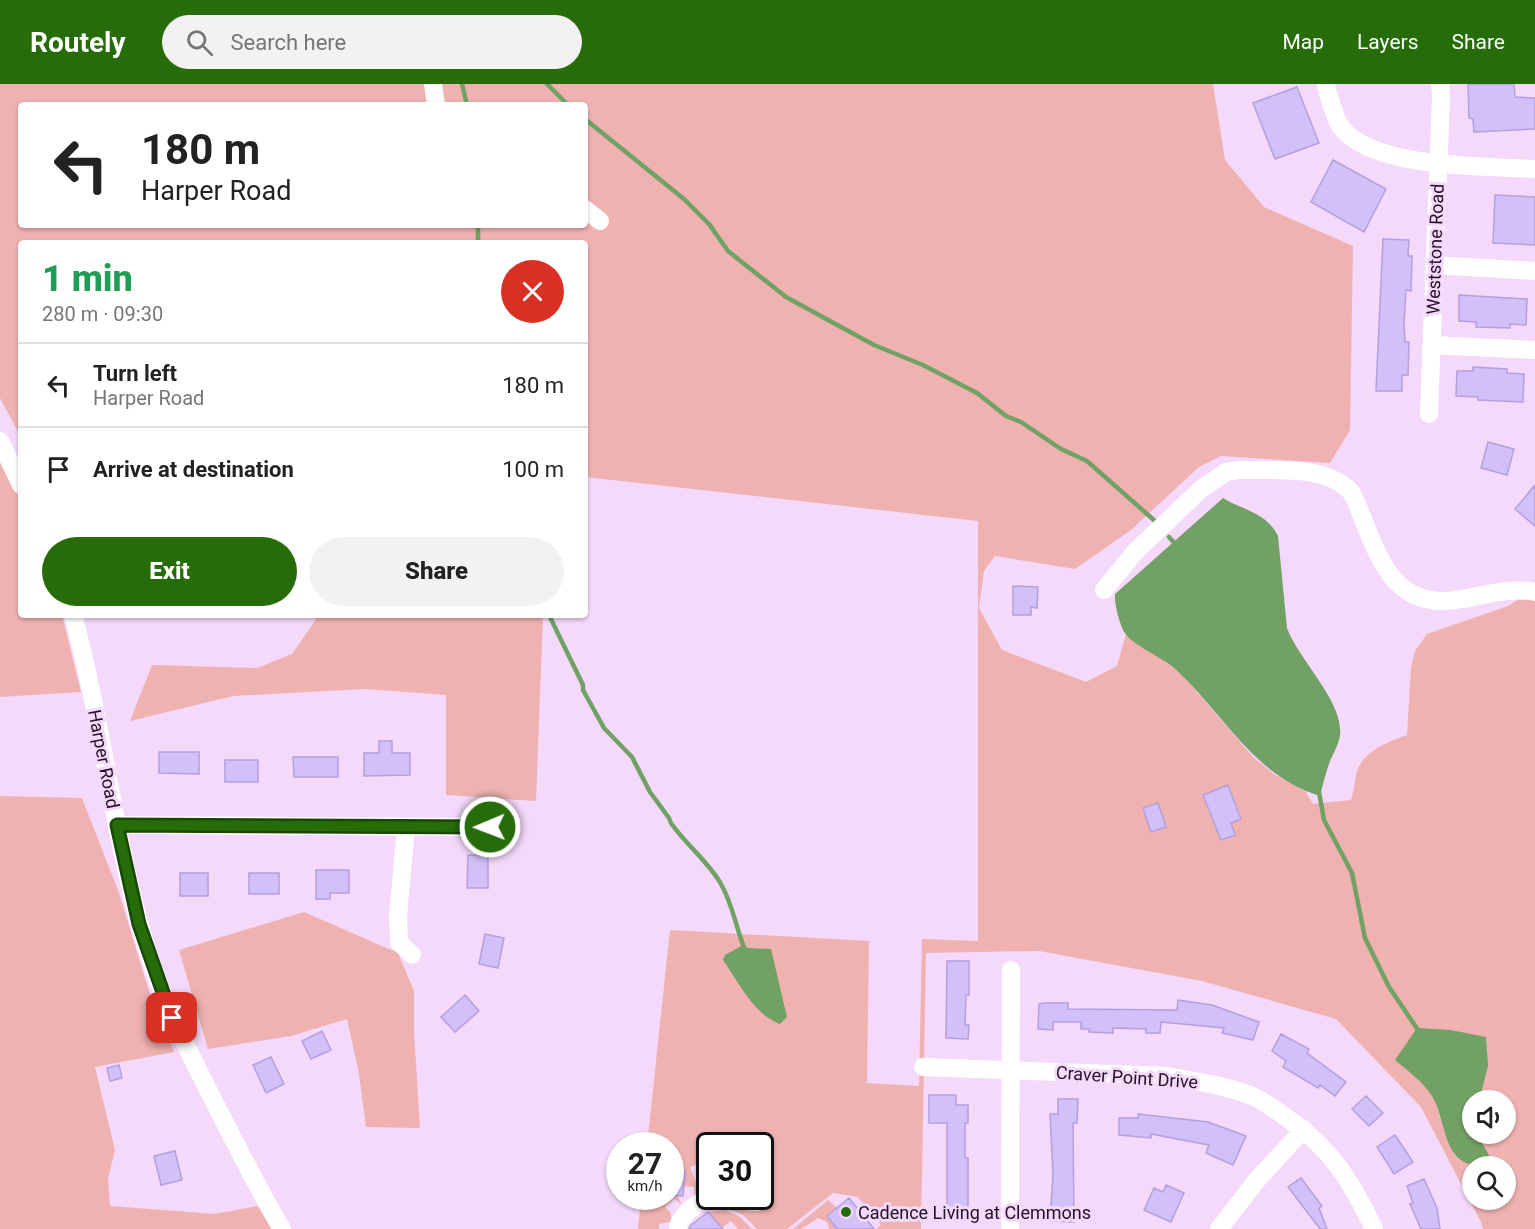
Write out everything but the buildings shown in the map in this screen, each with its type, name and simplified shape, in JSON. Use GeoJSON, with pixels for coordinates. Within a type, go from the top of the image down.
{"type":"FeatureCollection","features":[{"type":"Feature","properties":{"kind":"street"},"geometry":{"type":"LineString","coordinates":[[433,84],[436,102]]}},
{"type":"Feature","properties":{"kind":"street"},"geometry":{"type":"LineString","coordinates":[[1326,84],[1341,127],[1366,147],[1414,162],[1535,169]]}},
{"type":"Feature","properties":{"kind":"street","name":"Weststone Road"},"geometry":{"type":"LineString","coordinates":[[1429,414],[1440,84]]}},
{"type":"Feature","properties":{"kind":"street"},"geometry":{"type":"LineString","coordinates":[[588,211],[600,221]]}},
{"type":"Feature","properties":{"kind":"street"},"geometry":{"type":"LineString","coordinates":[[1434,265],[1535,271]]}},
{"type":"Feature","properties":{"kind":"street"},"geometry":{"type":"LineString","coordinates":[[1431,345],[1535,350]]}},
{"type":"Feature","properties":{"kind":"street"},"geometry":{"type":"LineString","coordinates":[[0,441],[18,479]]}},
{"type":"Feature","properties":{"kind":"street"},"geometry":{"type":"LineString","coordinates":[[1104,590],[1135,552],[1200,490],[1226,472],[1238,470],[1314,474],[1344,484],[1352,493],[1382,564],[1393,580],[1412,594],[1437,601],[1518,590],[1535,592]]}},
{"type":"Feature","properties":{"kind":"street","name":"Harper Road"},"geometry":{"type":"LineString","coordinates":[[74,618],[83,652],[139,924],[172,1018],[255,1185],[282,1229]]}},
{"type":"Feature","properties":{"kind":"street"},"geometry":{"type":"LineString","coordinates":[[117,825],[490,827]]}},
{"type":"Feature","properties":{"kind":"street"},"geometry":{"type":"LineString","coordinates":[[406,828],[398,916],[399,942],[412,955]]}},
{"type":"Feature","properties":{"kind":"street"},"geometry":{"type":"LineString","coordinates":[[1010,1229],[1011,970]]}},
{"type":"Feature","properties":{"kind":"street","name":"Craver Point Drive"},"geometry":{"type":"LineString","coordinates":[[923,1067],[1166,1076],[1206,1082],[1254,1097],[1304,1129],[1334,1159],[1350,1179],[1374,1229]]}},
{"type":"Feature","properties":{"kind":"street"},"geometry":{"type":"LineString","coordinates":[[1219,1229],[1257,1180],[1304,1129]]}},
{"type":"Feature","properties":{"kind":"street"},"geometry":{"type":"LineString","coordinates":[[678,1229],[678,1223],[696,1204]]}},
{"type":"Feature","properties":{"kind":"shaded area"},"geometry":{"type":"Polygon","coordinates":[[[0,84],[1213,84],[1225,160],[1264,207],[1353,246],[1350,430],[1330,463],[1221,456],[1199,467],[1131,530],[1075,569],[995,556],[984,571],[979,608],[1002,650],[1086,682],[1117,666],[1126,634],[1183,676],[1253,757],[1274,774],[1306,792],[1313,804],[1351,800],[1356,776],[1363,760],[1376,749],[1407,735],[1411,667],[1415,651],[1427,634],[1508,606],[1535,589],[1535,1229],[1483,1229],[1475,1210],[1516,1210],[1516,1156],[1462,1156],[1462,1186],[1421,1107],[1336,1019],[1202,981],[1039,951],[926,953],[921,1229],[876,1229],[881,1225],[858,1197],[833,1193],[787,1229],[757,1229],[743,1215],[731,1210],[774,1210],[774,1132],[696,1132],[696,1165],[690,1167],[696,1182],[695,1197],[694,1187],[684,1186],[684,1132],[648,1132],[670,930],[869,941],[867,1083],[919,1086],[922,939],[978,941],[978,521],[588,477],[588,240],[18,240],[18,431],[0,398],[0,84]]]}},
{"type":"Feature","properties":{"kind":"shaded area"},"geometry":{"type":"Polygon","coordinates":[[[0,462],[18,495],[18,618],[63,618],[81,692],[0,697],[0,462]]]}},
{"type":"Feature","properties":{"kind":"shaded area"},"geometry":{"type":"Polygon","coordinates":[[[1223,498],[1261,517],[1268,522],[1278,536],[1287,628],[1335,709],[1340,735],[1320,796],[1296,787],[1257,758],[1192,685],[1169,664],[1126,635],[1120,622],[1115,594],[1223,498]]]}},
{"type":"Feature","properties":{"kind":"shaded area"},"geometry":{"type":"Polygon","coordinates":[[[317,618],[543,618],[536,801],[446,795],[446,695],[364,689],[233,696],[130,721],[152,665],[257,668],[292,654],[317,618]]]}},
{"type":"Feature","properties":{"kind":"shaded area"},"geometry":{"type":"Polygon","coordinates":[[[0,796],[82,798],[119,893],[152,1001],[174,1052],[95,1067],[115,1150],[108,1179],[110,1206],[215,1214],[258,1206],[272,1229],[0,1229],[0,796]]]}},
{"type":"Feature","properties":{"kind":"shaded area"},"geometry":{"type":"Polygon","coordinates":[[[304,912],[398,953],[414,991],[420,1128],[366,1127],[359,1074],[347,1019],[291,1036],[208,1049],[179,950],[304,912]]]}},
{"type":"Feature","properties":{"kind":"shaded area"},"geometry":{"type":"Polygon","coordinates":[[[743,945],[748,948],[771,949],[787,1017],[780,1024],[771,1020],[754,1005],[723,960],[725,955],[743,945]]]}},
{"type":"Feature","properties":{"kind":"shaded area"},"geometry":{"type":"Polygon","coordinates":[[[1417,1028],[1451,1030],[1486,1037],[1488,1066],[1482,1090],[1462,1090],[1462,1144],[1483,1144],[1489,1156],[1462,1156],[1462,1160],[1453,1152],[1432,1096],[1420,1081],[1395,1060],[1417,1028]]]}},
{"type":"Feature","properties":{"kind":"shaded area"},"geometry":{"type":"Polygon","coordinates":[[[828,1200],[837,1208],[827,1216],[837,1229],[829,1229],[827,1222],[818,1218],[801,1229],[793,1229],[828,1200]]]}},
{"type":"Feature","properties":{"kind":"shaded area"},"geometry":{"type":"Polygon","coordinates":[[[640,1210],[668,1210],[671,1213],[671,1222],[659,1224],[659,1229],[638,1229],[640,1210]]]}},
{"type":"Feature","properties":{"kind":"shaded area"},"geometry":{"type":"Polygon","coordinates":[[[725,1210],[739,1216],[752,1229],[738,1229],[731,1221],[722,1228],[708,1212],[725,1210]]]}},
{"type":"Feature","properties":{"kind":"waterway"},"geometry":{"type":"LineString","coordinates":[[462,84],[466,102]]}},
{"type":"Feature","properties":{"kind":"waterway"},"geometry":{"type":"LineString","coordinates":[[547,84],[565,102]]}},
{"type":"Feature","properties":{"kind":"waterway"},"geometry":{"type":"LineString","coordinates":[[588,121],[684,199],[709,224],[728,251],[786,297],[874,345],[923,365],[977,393],[1006,416],[1021,422],[1061,449],[1087,461],[1155,521]]}},
{"type":"Feature","properties":{"kind":"waterway"},"geometry":{"type":"LineString","coordinates":[[478,228],[478,240]]}},
{"type":"Feature","properties":{"kind":"waterway"},"geometry":{"type":"LineString","coordinates":[[1169,537],[1177,546]]}},
{"type":"Feature","properties":{"kind":"waterway"},"geometry":{"type":"LineString","coordinates":[[550,618],[583,685],[583,690],[604,728],[632,757],[650,792],[671,823],[721,884],[729,900],[745,950]]}},
{"type":"Feature","properties":{"kind":"waterway"},"geometry":{"type":"LineString","coordinates":[[1319,792],[1324,820],[1352,873],[1365,938],[1389,987],[1420,1033]]}},
{"type":"Feature","properties":{"kind":"place","name":"Cadence Living at Clemmons"},"geometry":{"type":"Point","coordinates":[846,1212]}},
{"type":"Feature","properties":{"kind":"route"},"geometry":{"type":"LineString","coordinates":[[172,1018],[139,924],[117,825],[490,827]]}}]}
